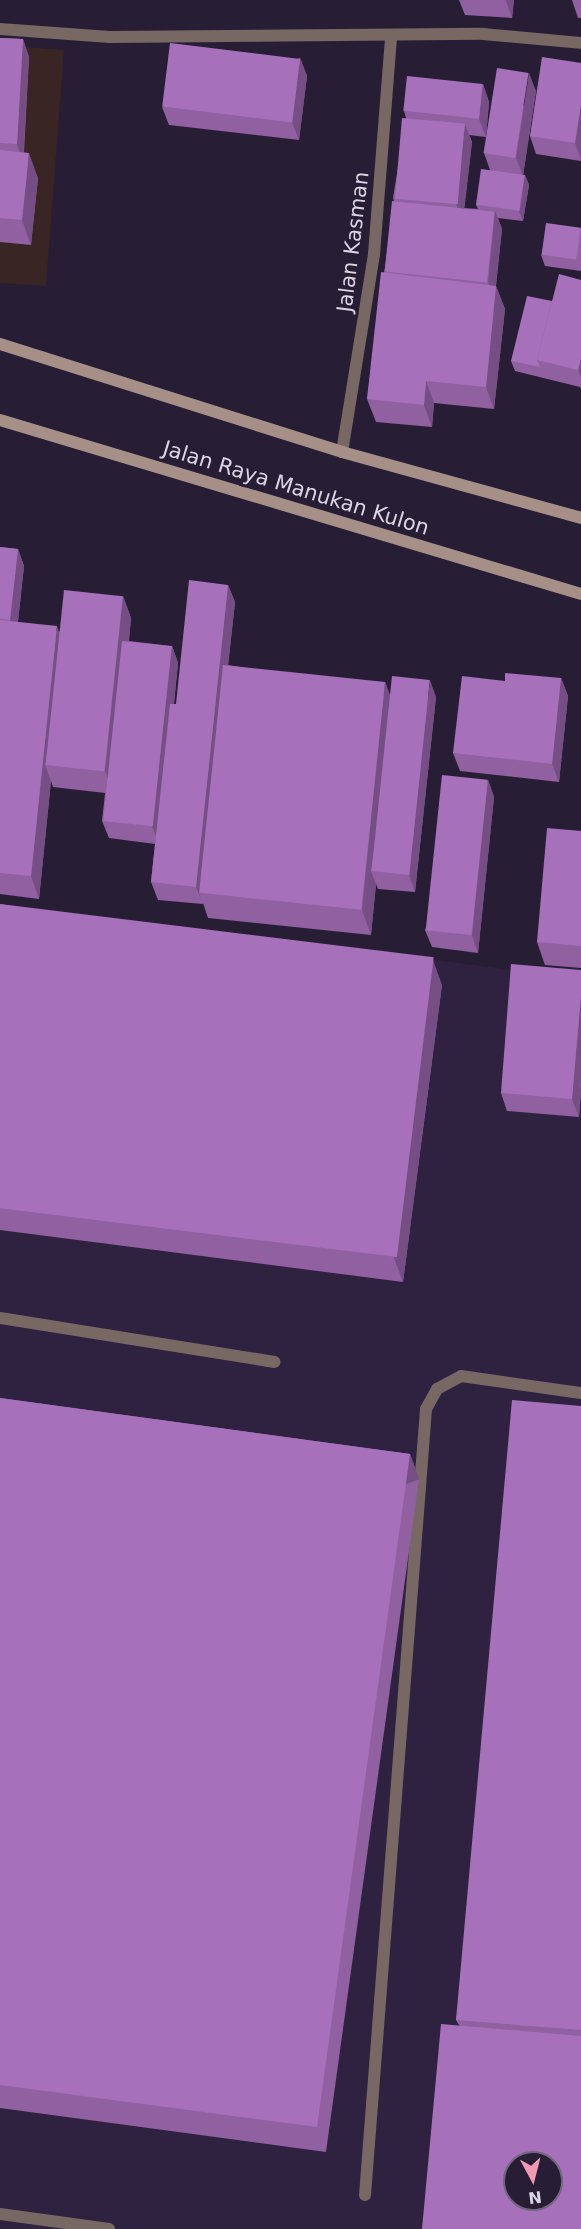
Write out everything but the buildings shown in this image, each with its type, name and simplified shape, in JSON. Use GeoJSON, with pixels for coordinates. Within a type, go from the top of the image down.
{"type":"FeatureCollection","features":[{"type":"Feature","properties":{"kind":"main road"},"geometry":{"type":"LineString","coordinates":[[0,345],[342,452],[581,518]]}},
{"type":"Feature","properties":{"kind":"main road","name":"Jalan Raya Manukan Kulon"},"geometry":{"type":"LineString","coordinates":[[0,420],[581,594]]}},
{"type":"Feature","properties":{"kind":"street"},"geometry":{"type":"LineString","coordinates":[[0,29],[110,36],[483,34],[581,44]]}},
{"type":"Feature","properties":{"kind":"street","name":"Jalan Kasman"},"geometry":{"type":"LineString","coordinates":[[342,452],[375,254],[391,36]]}},
{"type":"Feature","properties":{"kind":"street"},"geometry":{"type":"LineString","coordinates":[[0,1318],[274,1362]]}},
{"type":"Feature","properties":{"kind":"street"},"geometry":{"type":"LineString","coordinates":[[365,2195],[426,1409],[437,1389],[461,1376],[581,1393]]}},
{"type":"Feature","properties":{"kind":"street"},"geometry":{"type":"LineString","coordinates":[[0,2214],[109,2229]]}},
{"type":"Feature","properties":{"kind":"shaded area"},"geometry":{"type":"Polygon","coordinates":[[[0,45],[64,50],[46,286],[0,283],[0,45]]]}},
{"type":"Feature","properties":{"kind":"shaded area"},"geometry":{"type":"Polygon","coordinates":[[[0,904],[581,979],[581,2229],[0,2229],[0,904]]]}}]}
